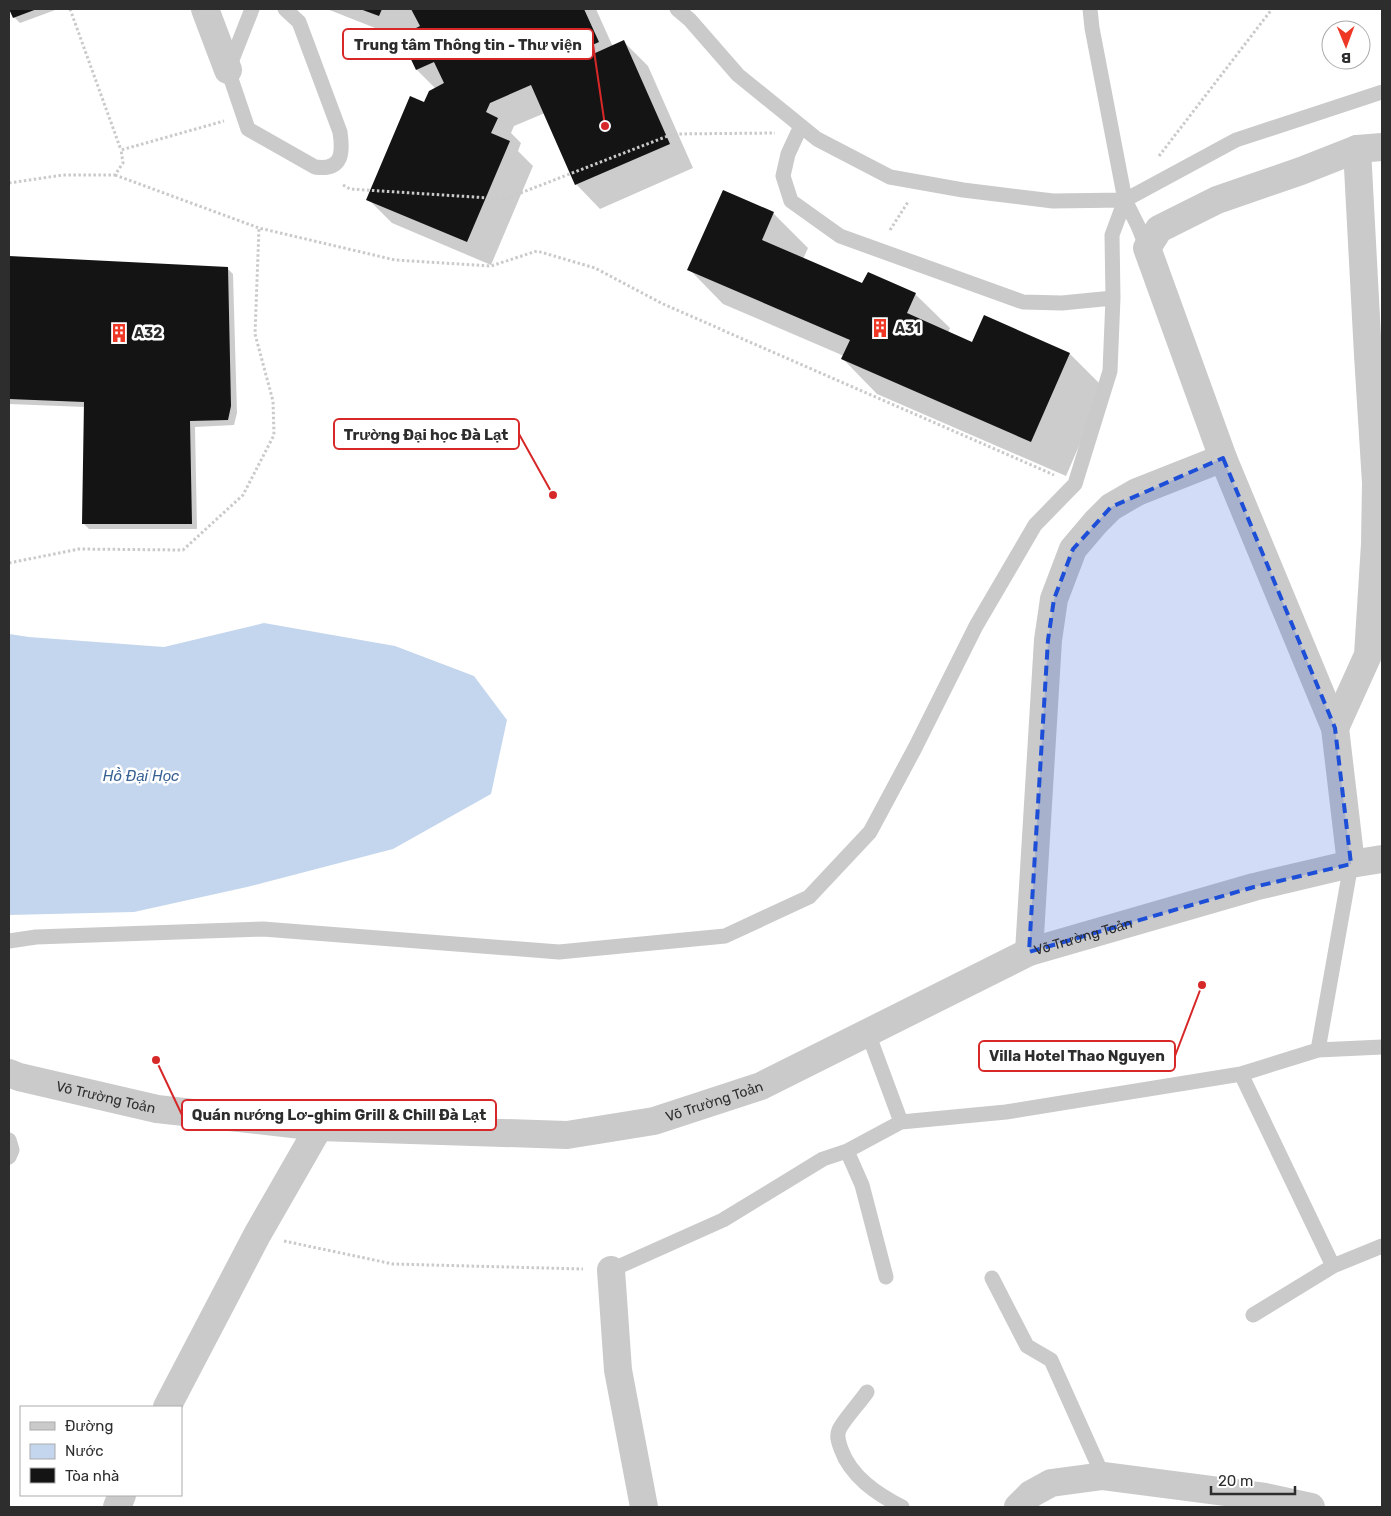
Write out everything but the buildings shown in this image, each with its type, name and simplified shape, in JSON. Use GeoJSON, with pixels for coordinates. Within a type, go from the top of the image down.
{"type":"FeatureCollection","features":[{"type":"Feature","properties":{"kind":"street"},"geometry":{"type":"LineString","coordinates":[[205,9],[228,70]]}},
{"type":"Feature","properties":{"kind":"street"},"geometry":{"type":"LineString","coordinates":[[1335,728],[1368,655],[1375,544],[1375,355],[1370,148],[1217,200],[1159,229],[1147,248],[1224,458],[1335,728],[1351,864]]}},
{"type":"Feature","properties":{"kind":"street"},"geometry":{"type":"LineString","coordinates":[[1030,952],[1048,640],[1054,599],[1073,549],[1111,507],[1137,492],[1224,458]]}},
{"type":"Feature","properties":{"kind":"street","name":"Võ Trường Toản"},"geometry":{"type":"LineString","coordinates":[[9,1073],[19,1077],[157,1109],[319,1127],[567,1135],[654,1121],[761,1086],[1030,952],[1254,887],[1351,864],[1382,859]]}},
{"type":"Feature","properties":{"kind":"street"},"geometry":{"type":"LineString","coordinates":[[168,1406],[257,1235],[319,1127]]}},
{"type":"Feature","properties":{"kind":"street"},"geometry":{"type":"LineString","coordinates":[[611,1270],[618,1370],[644,1507]]}},
{"type":"Feature","properties":{"kind":"street"},"geometry":{"type":"LineString","coordinates":[[1018,1507],[1031,1494],[1051,1483],[1103,1476],[1264,1497],[1311,1507]]}},
{"type":"Feature","properties":{"kind":"lane"},"geometry":{"type":"LineString","coordinates":[[252,9],[228,70],[248,129],[316,167],[326,169],[337,162],[343,150],[340,132],[299,22],[285,9]]}},
{"type":"Feature","properties":{"kind":"lane"},"geometry":{"type":"LineString","coordinates":[[677,9],[690,20],[738,75],[799,129],[890,177],[963,190],[1053,200],[1125,200],[1236,140],[1382,92]]}},
{"type":"Feature","properties":{"kind":"lane"},"geometry":{"type":"LineString","coordinates":[[1090,9],[1125,200],[1147,248]]}},
{"type":"Feature","properties":{"kind":"lane"},"geometry":{"type":"LineString","coordinates":[[799,129],[788,154],[783,176],[791,201],[840,236],[1023,302],[1062,303],[1113,298]]}},
{"type":"Feature","properties":{"kind":"lane"},"geometry":{"type":"LineString","coordinates":[[9,941],[36,936],[263,929],[559,952],[726,936],[809,896],[870,832],[915,748],[976,626],[1035,525],[1075,484],[1110,370],[1113,298],[1112,235],[1125,200]]}},
{"type":"Feature","properties":{"kind":"lane"},"geometry":{"type":"LineString","coordinates":[[1318,1050],[1351,864]]}},
{"type":"Feature","properties":{"kind":"lane"},"geometry":{"type":"LineString","coordinates":[[868,1032],[901,1122]]}},
{"type":"Feature","properties":{"kind":"lane"},"geometry":{"type":"LineString","coordinates":[[611,1270],[723,1220],[823,1159],[847,1151],[901,1122],[1006,1112],[1241,1074],[1318,1050],[1382,1047]]}},
{"type":"Feature","properties":{"kind":"lane"},"geometry":{"type":"LineString","coordinates":[[1241,1074],[1333,1266]]}},
{"type":"Feature","properties":{"kind":"lane"},"geometry":{"type":"LineString","coordinates":[[9,1140],[12,1150],[9,1157]]}},
{"type":"Feature","properties":{"kind":"lane"},"geometry":{"type":"LineString","coordinates":[[847,1151],[862,1186],[886,1277]]}},
{"type":"Feature","properties":{"kind":"lane"},"geometry":{"type":"LineString","coordinates":[[1253,1315],[1333,1266],[1382,1246]]}},
{"type":"Feature","properties":{"kind":"lane"},"geometry":{"type":"LineString","coordinates":[[992,1278],[1027,1346],[1051,1360],[1103,1476]]}},
{"type":"Feature","properties":{"kind":"lane"},"geometry":{"type":"LineString","coordinates":[[867,1392],[839,1430],[838,1440],[843,1455],[855,1473],[866,1484],[902,1507]]}},
{"type":"Feature","properties":{"kind":"path"},"geometry":{"type":"LineString","coordinates":[[70,9],[121,150],[123,163],[115,175]]}},
{"type":"Feature","properties":{"kind":"path"},"geometry":{"type":"LineString","coordinates":[[1154,162],[1272,9]]}},
{"type":"Feature","properties":{"kind":"path"},"geometry":{"type":"LineString","coordinates":[[121,150],[243,115]]}},
{"type":"Feature","properties":{"kind":"path"},"geometry":{"type":"LineString","coordinates":[[316,167],[350,189],[505,199],[673,134],[799,129]]}},
{"type":"Feature","properties":{"kind":"path"},"geometry":{"type":"LineString","coordinates":[[9,183],[63,175],[115,175],[259,228],[395,260],[491,266],[537,251],[595,268],[663,304],[1075,484]]}},
{"type":"Feature","properties":{"kind":"path"},"geometry":{"type":"LineString","coordinates":[[877,250],[921,182]]}},
{"type":"Feature","properties":{"kind":"path"},"geometry":{"type":"LineString","coordinates":[[9,563],[79,549],[183,550],[243,495],[274,435],[273,401],[255,334],[259,228]]}},
{"type":"Feature","properties":{"kind":"path"},"geometry":{"type":"LineString","coordinates":[[257,1235],[393,1264],[611,1270]]}},
{"type":"Feature","properties":{"kind":"highlighted area"},"geometry":{"type":"Polygon","coordinates":[[[1223,458],[1335,728],[1351,864],[1254,887],[1029,952],[1048,640],[1054,599],[1073,549],[1111,507],[1223,458]]]}},
{"type":"Feature","properties":{"kind":"water","name":"Hồ Đại Học"},"geometry":{"type":"Polygon","coordinates":[[[264,623],[395,646],[474,676],[507,720],[491,794],[393,849],[247,887],[134,912],[9,915],[9,634],[164,647],[264,623]]]}},
{"type":"Feature","properties":{"kind":"place","name":"Trung tâm Thông tin - Thư viện"},"geometry":{"type":"Point","coordinates":[605,126]}},
{"type":"Feature","properties":{"kind":"place","name":"A31"},"geometry":{"type":"Point","coordinates":[880,328]}},
{"type":"Feature","properties":{"kind":"place","name":"A32"},"geometry":{"type":"Point","coordinates":[119,333]}},
{"type":"Feature","properties":{"kind":"place","name":"Trường Đại học Đà Lạt"},"geometry":{"type":"Point","coordinates":[553,495]}},
{"type":"Feature","properties":{"kind":"place","name":"Villa Hotel Thao Nguyen"},"geometry":{"type":"Point","coordinates":[1202,985]}},
{"type":"Feature","properties":{"kind":"place","name":"Quán nướng Lơ-ghim Grill & Chill Đà Lạt"},"geometry":{"type":"Point","coordinates":[156,1060]}}]}
